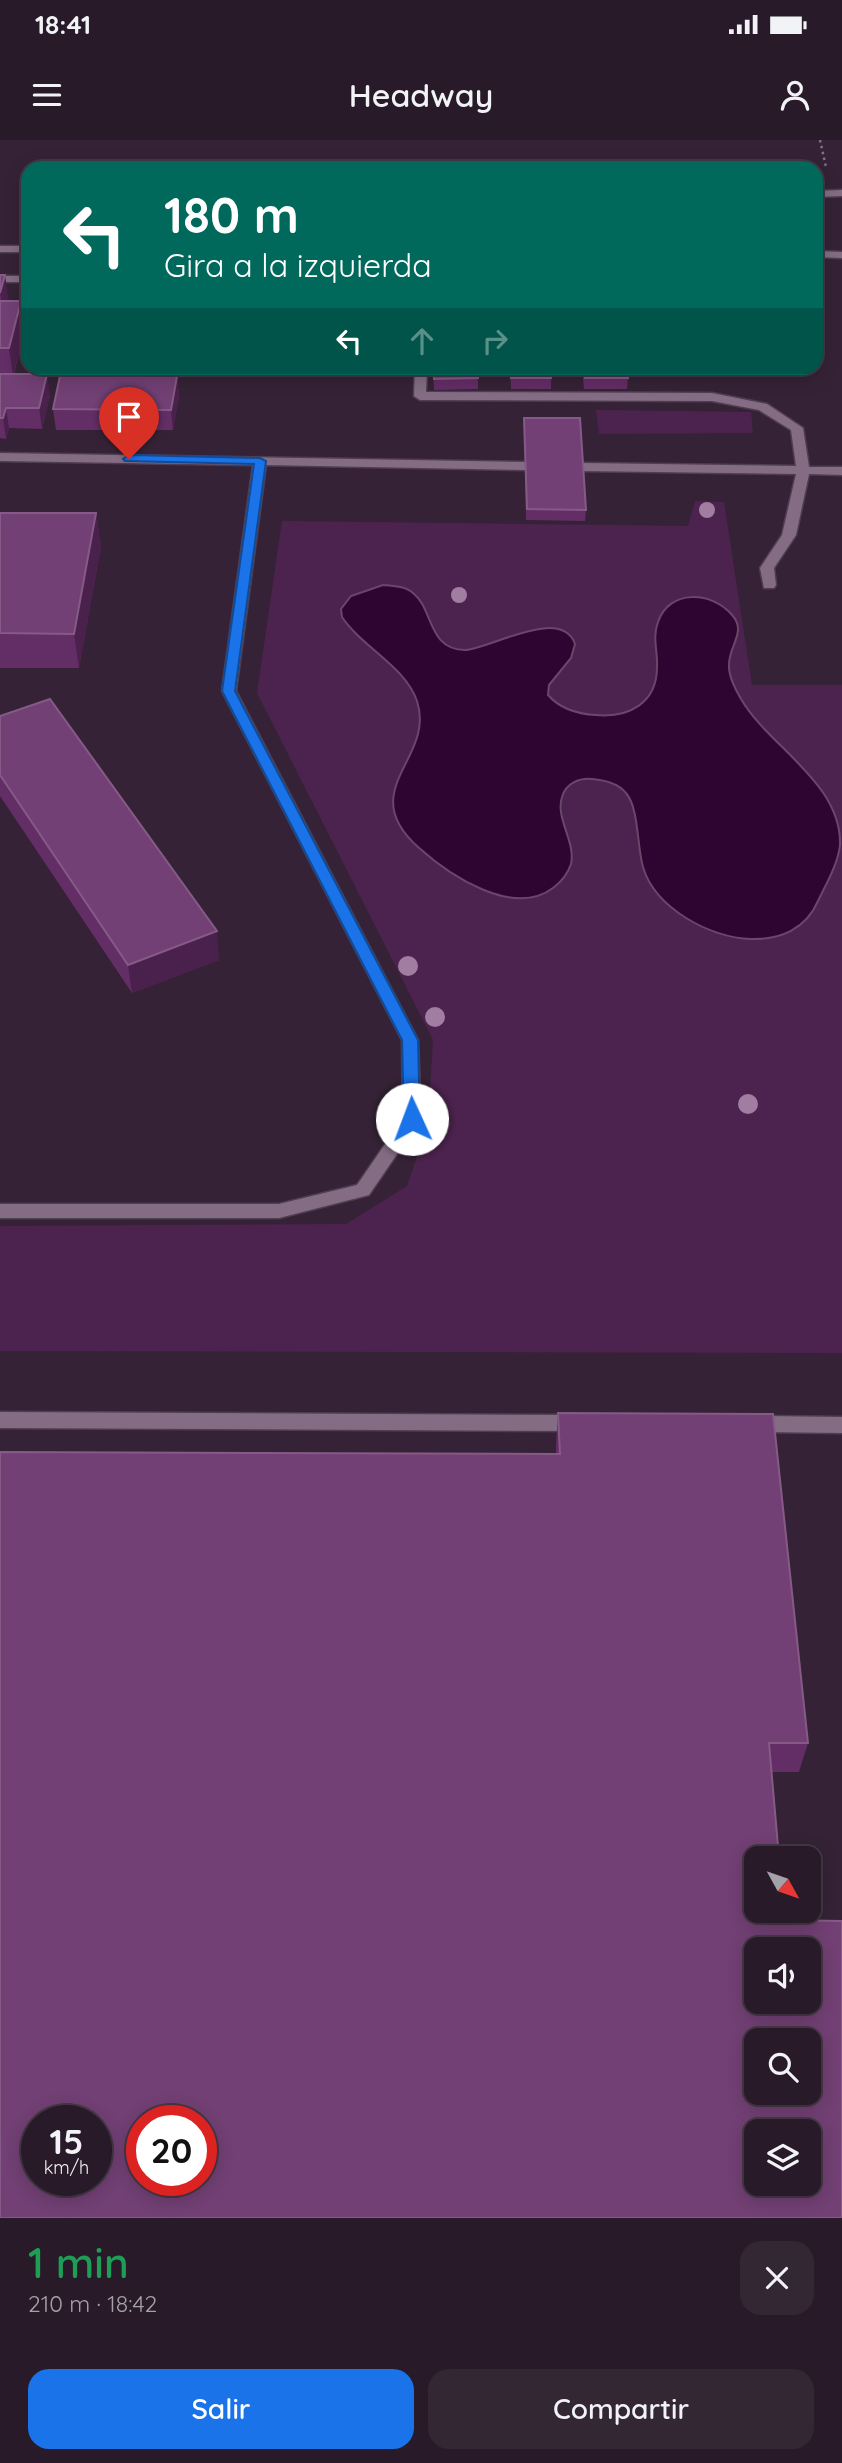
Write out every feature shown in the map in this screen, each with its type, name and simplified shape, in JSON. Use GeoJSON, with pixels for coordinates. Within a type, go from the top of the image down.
{"type":"FeatureCollection","features":[{"type":"Feature","properties":{"kind":"street"},"geometry":{"type":"LineString","coordinates":[[823,194],[842,193]]}},
{"type":"Feature","properties":{"kind":"street"},"geometry":{"type":"LineString","coordinates":[[0,249],[21,249]]}},
{"type":"Feature","properties":{"kind":"street"},"geometry":{"type":"LineString","coordinates":[[823,254],[842,255]]}},
{"type":"Feature","properties":{"kind":"street"},"geometry":{"type":"LineString","coordinates":[[0,279],[21,279]]}},
{"type":"Feature","properties":{"kind":"street"},"geometry":{"type":"LineString","coordinates":[[421,375],[420,396],[712,397],[763,407],[797,428],[803,471],[789,535],[767,568],[769,585]]}},
{"type":"Feature","properties":{"kind":"street"},"geometry":{"type":"LineString","coordinates":[[0,457],[525,466]]}},
{"type":"Feature","properties":{"kind":"street"},"geometry":{"type":"LineString","coordinates":[[0,1211],[279,1211],[363,1190],[412,1119],[410,1040],[229,691],[260,461]]}},
{"type":"Feature","properties":{"kind":"street"},"geometry":{"type":"LineString","coordinates":[[582,467],[842,471]]}},
{"type":"Feature","properties":{"kind":"street"},"geometry":{"type":"LineString","coordinates":[[0,1420],[594,1423]]}},
{"type":"Feature","properties":{"kind":"street"},"geometry":{"type":"LineString","coordinates":[[732,1424],[842,1425]]}},
{"type":"Feature","properties":{"kind":"shaded area"},"geometry":{"type":"Polygon","coordinates":[[[596,410],[751,412],[753,433],[599,434],[596,410]]]}},
{"type":"Feature","properties":{"kind":"shaded area"},"geometry":{"type":"Polygon","coordinates":[[[695,501],[724,502],[752,685],[842,685],[842,1353],[0,1351],[0,1226],[346,1224],[407,1186],[428,1124],[433,1040],[257,693],[282,521],[688,526],[695,501]]]}},
{"type":"Feature","properties":{"kind":"shaded area"},"geometry":{"type":"Polygon","coordinates":[[[383,585],[411,591],[425,609],[438,636],[453,648],[476,648],[540,629],[555,628],[567,633],[575,644],[571,658],[549,685],[548,695],[570,710],[596,715],[630,711],[646,699],[656,680],[656,628],[664,611],[671,604],[692,597],[714,601],[724,607],[738,627],[729,664],[736,691],[753,716],[817,784],[837,823],[840,845],[837,859],[807,919],[782,935],[751,939],[719,933],[686,918],[672,908],[649,882],[641,859],[636,818],[626,793],[601,780],[578,781],[564,792],[561,813],[571,847],[571,864],[559,883],[537,896],[501,896],[464,880],[431,858],[400,826],[394,808],[395,791],[416,740],[420,722],[417,701],[403,677],[360,638],[342,617],[341,609],[351,596],[383,585]]]}},
{"type":"Feature","properties":{"kind":"building"},"geometry":{"type":"Polygon","coordinates":[[[0,275],[5,275],[0,293],[0,275]]]}},
{"type":"Feature","properties":{"kind":"building"},"geometry":{"type":"Polygon","coordinates":[[[0,301],[21,301],[9,348],[0,348],[0,301]]]}},
{"type":"Feature","properties":{"kind":"building"},"geometry":{"type":"Polygon","coordinates":[[[0,374],[47,375],[39,408],[6,408],[3,418],[0,418],[0,374]]]}},
{"type":"Feature","properties":{"kind":"building"},"geometry":{"type":"Polygon","coordinates":[[[434,375],[478,375],[478,378],[434,379],[434,375]]]}},
{"type":"Feature","properties":{"kind":"building"},"geometry":{"type":"Polygon","coordinates":[[[511,375],[551,375],[551,378],[511,378],[511,375]]]}},
{"type":"Feature","properties":{"kind":"building"},"geometry":{"type":"Polygon","coordinates":[[[585,375],[627,375],[628,378],[585,378],[585,375]]]}},
{"type":"Feature","properties":{"kind":"building"},"geometry":{"type":"Polygon","coordinates":[[[60,376],[177,376],[171,410],[53,409],[60,376]]]}},
{"type":"Feature","properties":{"kind":"building"},"geometry":{"type":"Polygon","coordinates":[[[524,418],[580,418],[586,510],[527,509],[524,418]]]}},
{"type":"Feature","properties":{"kind":"building"},"geometry":{"type":"Polygon","coordinates":[[[0,513],[96,513],[74,634],[0,633],[0,513]]]}},
{"type":"Feature","properties":{"kind":"building"},"geometry":{"type":"Polygon","coordinates":[[[50,699],[217,931],[128,965],[0,775],[0,716],[50,699]]]}},
{"type":"Feature","properties":{"kind":"building"},"geometry":{"type":"Polygon","coordinates":[[[558,1413],[773,1414],[808,1743],[769,1743],[778,1846],[744,1846],[744,1923],[842,1921],[842,2218],[0,2218],[0,1452],[560,1454],[558,1413]]]}},
{"type":"Feature","properties":{"kind":"route"},"geometry":{"type":"LineString","coordinates":[[129,459],[260,461],[229,691],[410,1040],[412,1119]]}}]}
